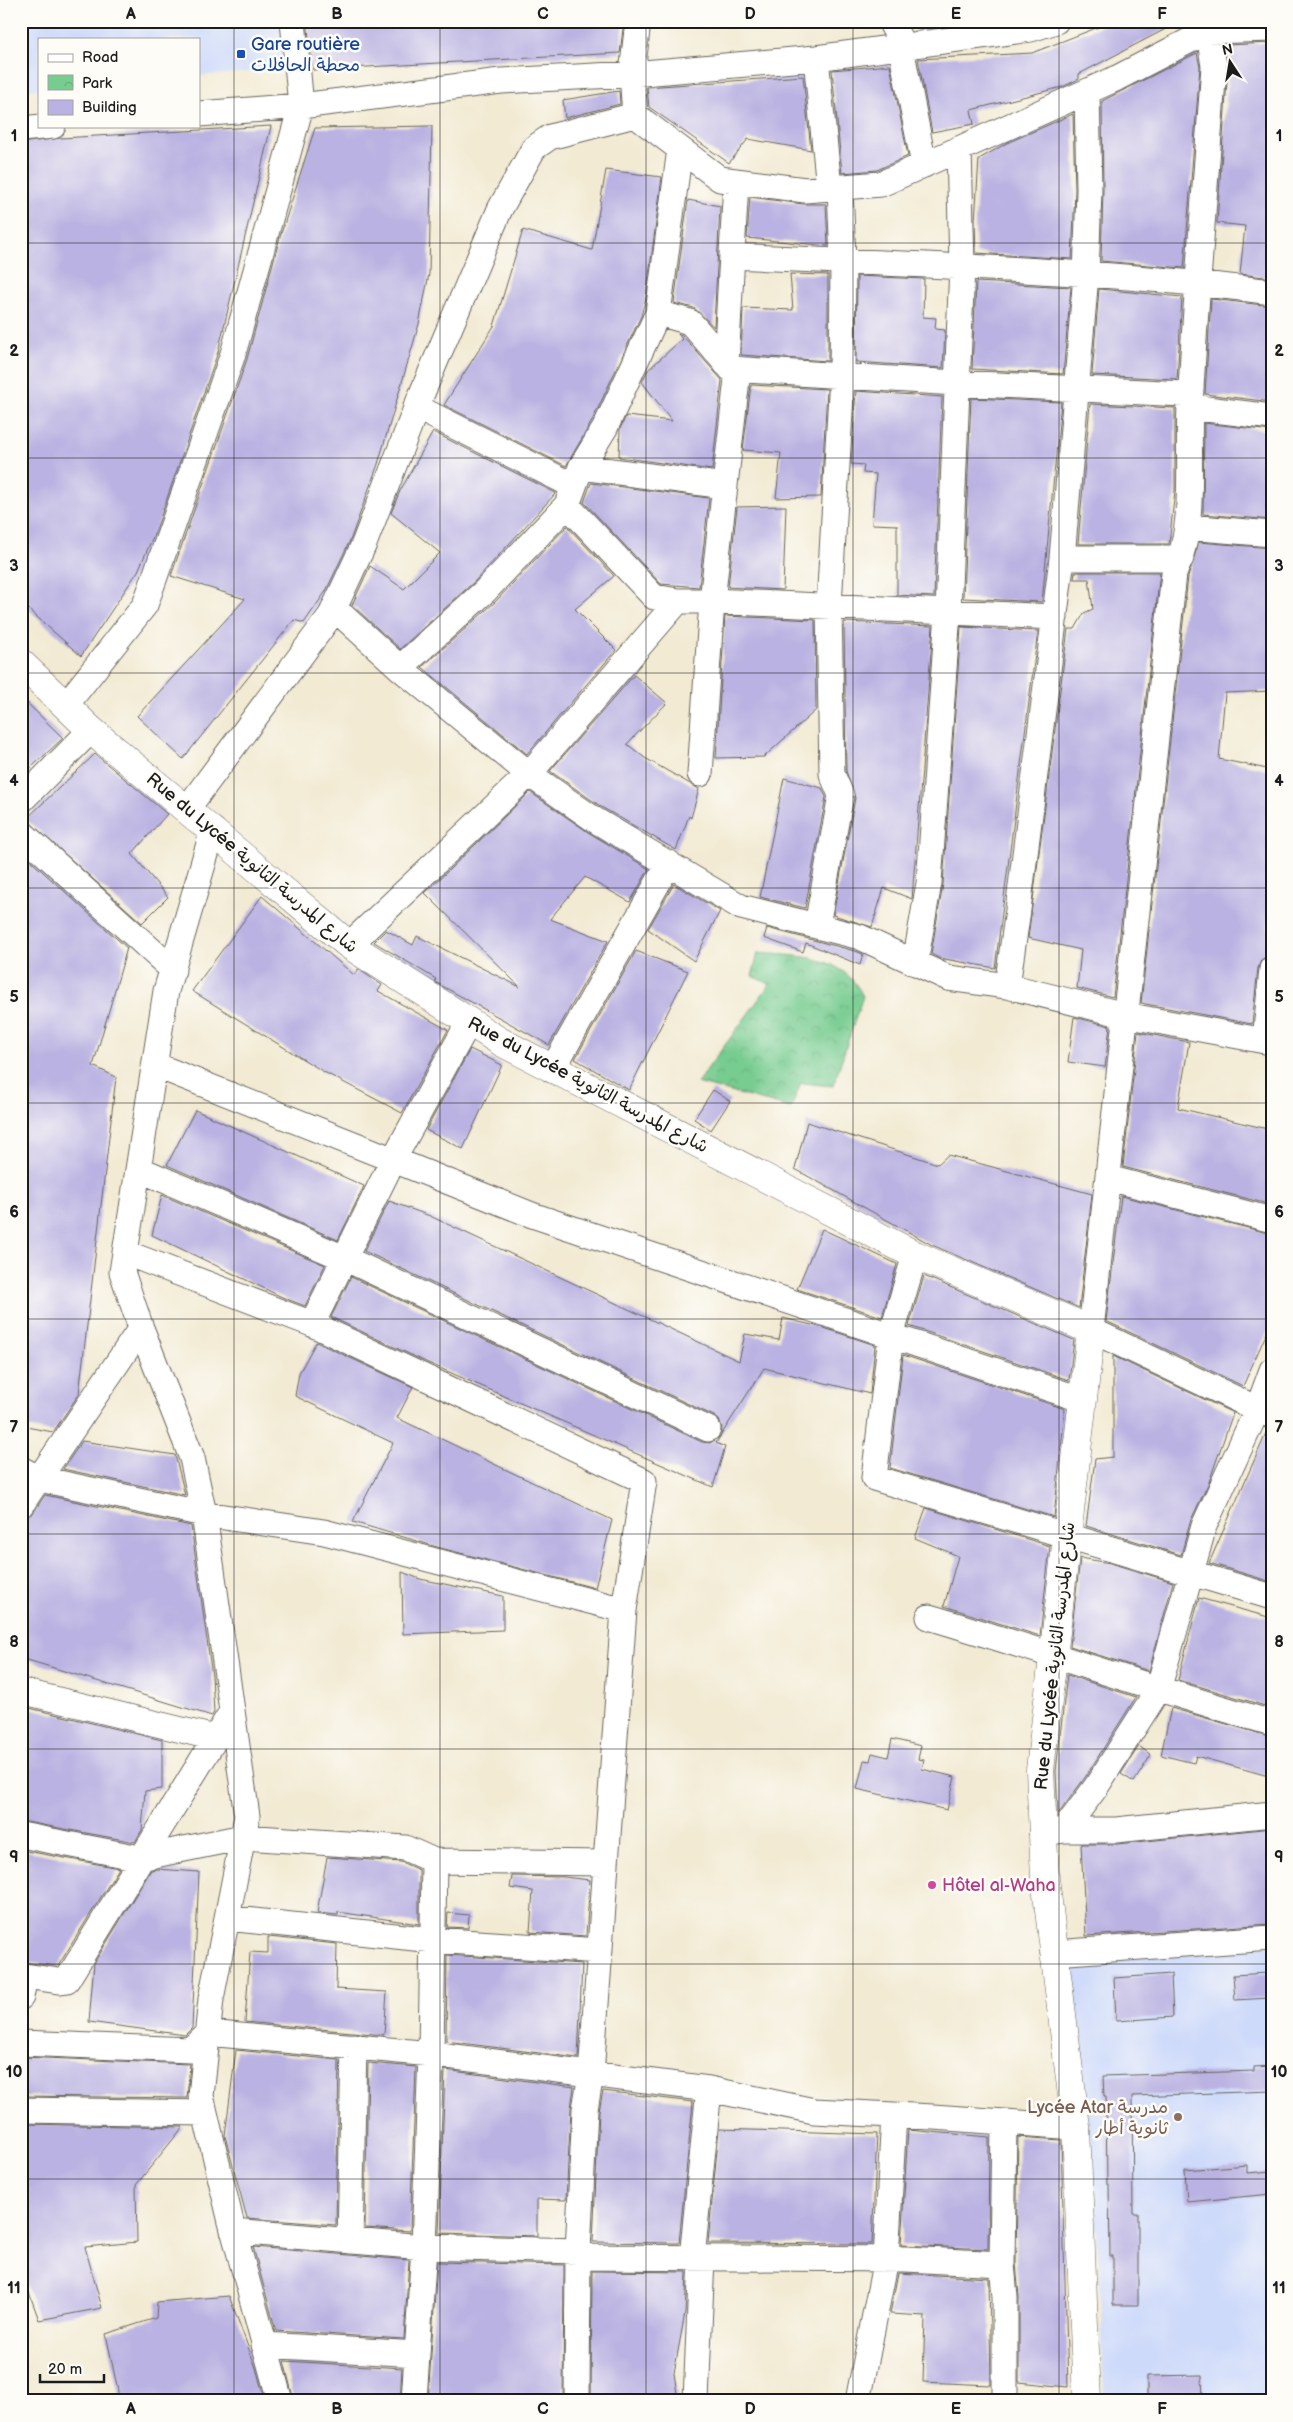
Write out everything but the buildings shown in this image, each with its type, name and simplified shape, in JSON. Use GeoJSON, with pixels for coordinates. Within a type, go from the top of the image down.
{"type":"FeatureCollection","features":[{"type":"Feature","properties":{"kind":"street"},"geometry":{"type":"LineString","coordinates":[[66,705],[145,605],[233,354],[301,106],[293,21]]}},
{"type":"Feature","properties":{"kind":"street"},"geometry":{"type":"LineString","coordinates":[[638,21],[632,74],[635,115],[720,178],[805,190],[880,184],[1086,92],[1207,26],[1272,29]]}},
{"type":"Feature","properties":{"kind":"street"},"geometry":{"type":"LineString","coordinates":[[890,21],[903,47],[924,165]]}},
{"type":"Feature","properties":{"kind":"street"},"geometry":{"type":"LineString","coordinates":[[200,114],[301,106],[501,81],[632,74],[816,58],[903,47],[1056,21]]}},
{"type":"Feature","properties":{"kind":"street"},"geometry":{"type":"LineString","coordinates":[[1092,1330],[1124,1015],[1174,574],[1181,558],[1187,526],[1190,407],[1214,66],[1207,26]]}},
{"type":"Feature","properties":{"kind":"street"},"geometry":{"type":"LineString","coordinates":[[816,58],[844,261],[842,376],[829,606],[832,774],[841,795],[817,925]]}},
{"type":"Feature","properties":{"kind":"street"},"geometry":{"type":"LineString","coordinates":[[1007,986],[1062,558],[1086,275],[1089,190],[1086,92]]}},
{"type":"Feature","properties":{"kind":"street"},"geometry":{"type":"LineString","coordinates":[[187,809],[334,608],[364,544],[416,407],[500,209],[534,148],[550,137],[635,115]]}},
{"type":"Feature","properties":{"kind":"street"},"geometry":{"type":"LineString","coordinates":[[21,129],[38,127]]}},
{"type":"Feature","properties":{"kind":"street"},"geometry":{"type":"LineString","coordinates":[[400,668],[485,591],[574,486],[605,428],[658,313],[680,149]]}},
{"type":"Feature","properties":{"kind":"street"},"geometry":{"type":"LineString","coordinates":[[915,963],[929,883],[948,612],[962,265],[959,149]]}},
{"type":"Feature","properties":{"kind":"street"},"geometry":{"type":"LineString","coordinates":[[700,774],[712,601],[725,486],[732,367],[732,256],[736,181]]}},
{"type":"Feature","properties":{"kind":"street"},"geometry":{"type":"LineString","coordinates":[[732,256],[962,265],[1199,283],[1272,292]]}},
{"type":"Feature","properties":{"kind":"street"},"geometry":{"type":"LineString","coordinates":[[658,313],[690,322],[732,367],[956,383],[1184,394],[1190,407]]}},
{"type":"Feature","properties":{"kind":"street"},"geometry":{"type":"LineString","coordinates":[[416,407],[574,486],[725,486]]}},
{"type":"Feature","properties":{"kind":"street"},"geometry":{"type":"LineString","coordinates":[[1190,407],[1272,417]]}},
{"type":"Feature","properties":{"kind":"street"},"geometry":{"type":"LineString","coordinates":[[574,486],[654,597],[678,601],[1055,617]]}},
{"type":"Feature","properties":{"kind":"street"},"geometry":{"type":"LineString","coordinates":[[1187,526],[1272,534]]}},
{"type":"Feature","properties":{"kind":"street"},"geometry":{"type":"LineString","coordinates":[[1062,558],[1181,558]]}},
{"type":"Feature","properties":{"kind":"street"},"geometry":{"type":"LineString","coordinates":[[349,945],[529,774],[678,601]]}},
{"type":"Feature","properties":{"kind":"street"},"geometry":{"type":"LineString","coordinates":[[334,608],[400,668],[529,774],[595,820],[741,907],[860,937],[948,978],[1007,986],[1124,1015],[1268,1041],[1272,969]]}},
{"type":"Feature","properties":{"kind":"street","name":"Rue du Lycée شارع المدرسة الثانوية"},"geometry":{"type":"LineString","coordinates":[[21,664],[91,730],[349,945],[469,1022],[552,1070],[915,1255],[1092,1330],[1265,1412]]}},
{"type":"Feature","properties":{"kind":"street"},"geometry":{"type":"LineString","coordinates":[[21,801],[91,730]]}},
{"type":"Feature","properties":{"kind":"street"},"geometry":{"type":"LineString","coordinates":[[213,830],[166,991],[122,1272],[141,1328],[192,1458],[204,1514],[247,1816],[211,1999],[201,2096],[233,2230],[280,2401]]}},
{"type":"Feature","properties":{"kind":"street"},"geometry":{"type":"LineString","coordinates":[[21,832],[173,970]]}},
{"type":"Feature","properties":{"kind":"street"},"geometry":{"type":"LineString","coordinates":[[552,1070],[669,863]]}},
{"type":"Feature","properties":{"kind":"street"},"geometry":{"type":"LineString","coordinates":[[312,1324],[393,1160],[469,1022]]}},
{"type":"Feature","properties":{"kind":"street"},"geometry":{"type":"LineString","coordinates":[[155,1065],[532,1215],[1083,1400]]}},
{"type":"Feature","properties":{"kind":"street"},"geometry":{"type":"LineString","coordinates":[[139,1169],[344,1258],[708,1429]]}},
{"type":"Feature","properties":{"kind":"street"},"geometry":{"type":"LineString","coordinates":[[1108,1178],[1272,1220]]}},
{"type":"Feature","properties":{"kind":"street"},"geometry":{"type":"LineString","coordinates":[[126,1254],[312,1324],[644,1481],[624,1610],[591,2075],[585,2109],[578,2251],[577,2401]]}},
{"type":"Feature","properties":{"kind":"street"},"geometry":{"type":"LineString","coordinates":[[915,1255],[891,1336],[874,1478],[1066,1537],[1272,1597]]}},
{"type":"Feature","properties":{"kind":"street"},"geometry":{"type":"LineString","coordinates":[[21,1505],[30,1474],[141,1328]]}},
{"type":"Feature","properties":{"kind":"street","name":"Rue du Lycée شارع المدرسة الثانوية"},"geometry":{"type":"LineString","coordinates":[[1087,2401],[1076,2127],[1053,1953],[1053,1831],[1040,1770],[1066,1537],[1092,1330]]}},
{"type":"Feature","properties":{"kind":"street"},"geometry":{"type":"LineString","coordinates":[[1053,1831],[1096,1787],[1158,1690],[1204,1526],[1265,1412],[1272,1370]]}},
{"type":"Feature","properties":{"kind":"street"},"geometry":{"type":"LineString","coordinates":[[30,1474],[204,1514],[324,1532],[624,1610]]}},
{"type":"Feature","properties":{"kind":"street"},"geometry":{"type":"LineString","coordinates":[[928,1617],[1053,1654],[1158,1690],[1272,1723]]}},
{"type":"Feature","properties":{"kind":"street"},"geometry":{"type":"LineString","coordinates":[[21,1691],[215,1738]]}},
{"type":"Feature","properties":{"kind":"street"},"geometry":{"type":"LineString","coordinates":[[23,1982],[67,1980],[140,1858],[232,1711]]}},
{"type":"Feature","properties":{"kind":"street"},"geometry":{"type":"LineString","coordinates":[[1053,1831],[1116,1830],[1272,1814]]}},
{"type":"Feature","properties":{"kind":"street"},"geometry":{"type":"LineString","coordinates":[[21,1835],[140,1858],[243,1836],[405,1848],[434,1861],[606,1863]]}},
{"type":"Feature","properties":{"kind":"street"},"geometry":{"type":"LineString","coordinates":[[414,2401],[424,2248],[432,2054],[434,1861]]}},
{"type":"Feature","properties":{"kind":"street"},"geometry":{"type":"LineString","coordinates":[[227,1918],[433,1940],[600,1951]]}},
{"type":"Feature","properties":{"kind":"street"},"geometry":{"type":"LineString","coordinates":[[1053,1953],[1272,1938]]}},
{"type":"Feature","properties":{"kind":"street"},"geometry":{"type":"LineString","coordinates":[[21,2043],[190,2050],[208,2033],[432,2054],[708,2089],[814,2112],[894,2115],[1076,2127]]}},
{"type":"Feature","properties":{"kind":"street"},"geometry":{"type":"LineString","coordinates":[[350,2241],[354,2046]]}},
{"type":"Feature","properties":{"kind":"street"},"geometry":{"type":"LineString","coordinates":[[696,2401],[697,2258],[708,2089]]}},
{"type":"Feature","properties":{"kind":"street"},"geometry":{"type":"LineString","coordinates":[[21,2110],[205,2113]]}},
{"type":"Feature","properties":{"kind":"street"},"geometry":{"type":"LineString","coordinates":[[858,2401],[886,2259],[894,2115]]}},
{"type":"Feature","properties":{"kind":"street"},"geometry":{"type":"LineString","coordinates":[[1004,2122],[1002,2264],[1005,2297],[1005,2401]]}},
{"type":"Feature","properties":{"kind":"street"},"geometry":{"type":"LineString","coordinates":[[233,2230],[424,2248],[578,2251],[590,2257],[886,2259],[1002,2264]]}},
{"type":"Feature","properties":{"kind":"street"},"geometry":{"type":"LineString","coordinates":[[264,2345],[417,2354]]}},
{"type":"Feature","properties":{"kind":"shaded area","name":"Gare routière محطة الحافلات"},"geometry":{"type":"Polygon","coordinates":[[[21,21],[280,21],[285,69],[200,76],[200,38],[38,38],[38,89],[21,91],[21,21]]]}},
{"type":"Feature","properties":{"kind":"shaded area","name":"Lycée Atar مدرسة ثانوية أطار"},"geometry":{"type":"Polygon","coordinates":[[[1272,1945],[1272,2401],[1104,2401],[1100,2276],[1071,1957],[1272,1945]]]}},
{"type":"Feature","properties":{"kind":"green space"},"geometry":{"type":"Polygon","coordinates":[[[758,953],[804,957],[831,965],[843,972],[854,982],[863,996],[833,1086],[801,1083],[791,1108],[697,1083],[770,984],[752,976],[758,953]]]}},
{"type":"Feature","properties":{"kind":"place","name":"Gare routière محطة الحافلات"},"geometry":{"type":"Point","coordinates":[241,54]}},
{"type":"Feature","properties":{"kind":"place","name":"Hôtel al-Waha"},"geometry":{"type":"Point","coordinates":[932,1885]}},
{"type":"Feature","properties":{"kind":"place","name":"Lycée Atar مدرسة ثانوية أطار"},"geometry":{"type":"Point","coordinates":[1178,2117]}}]}
